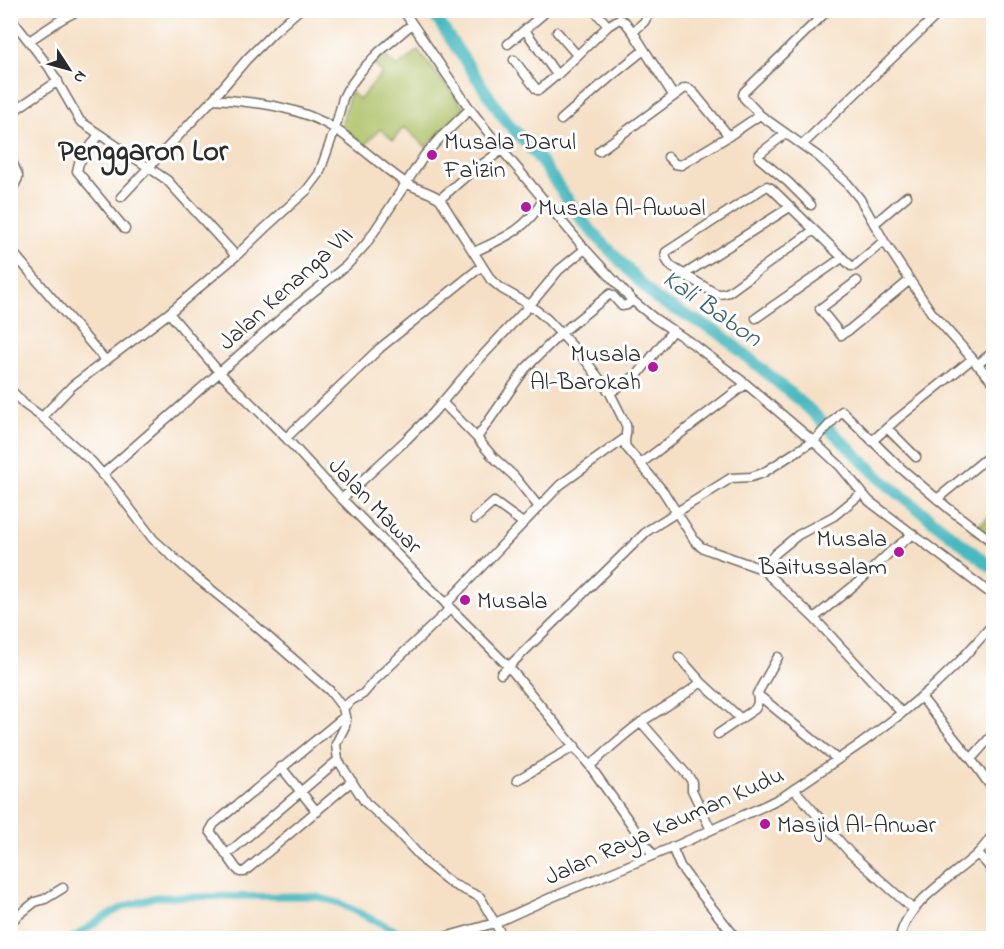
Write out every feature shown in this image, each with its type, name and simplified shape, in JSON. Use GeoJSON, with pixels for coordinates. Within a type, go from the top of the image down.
{"type":"FeatureCollection","features":[{"type":"Feature","properties":{"kind":"street"},"geometry":{"type":"LineString","coordinates":[[29,41],[79,10]]}},
{"type":"Feature","properties":{"kind":"street"},"geometry":{"type":"LineString","coordinates":[[121,197],[213,99],[254,51],[299,10]]}},
{"type":"Feature","properties":{"kind":"street"},"geometry":{"type":"LineString","coordinates":[[404,10],[470,109],[502,150],[585,249],[632,300],[746,384],[814,440],[840,466],[869,501],[993,596]]}},
{"type":"Feature","properties":{"kind":"street"},"geometry":{"type":"LineString","coordinates":[[508,44],[548,10]]}},
{"type":"Feature","properties":{"kind":"street"},"geometry":{"type":"LineString","coordinates":[[594,10],[608,26]]}},
{"type":"Feature","properties":{"kind":"street"},"geometry":{"type":"LineString","coordinates":[[633,33],[644,22],[651,10]]}},
{"type":"Feature","properties":{"kind":"street"},"geometry":{"type":"LineString","coordinates":[[828,10],[744,92],[744,98],[760,115],[831,167],[848,183],[931,312],[993,383]]}},
{"type":"Feature","properties":{"kind":"street"},"geometry":{"type":"LineString","coordinates":[[802,145],[942,10]]}},
{"type":"Feature","properties":{"kind":"street"},"geometry":{"type":"LineString","coordinates":[[10,17],[58,81],[77,118],[172,184],[236,256]]}},
{"type":"Feature","properties":{"kind":"street"},"geometry":{"type":"LineString","coordinates":[[514,60],[537,90],[541,89],[619,18],[633,33],[673,95]]}},
{"type":"Feature","properties":{"kind":"street"},"geometry":{"type":"LineString","coordinates":[[42,417],[72,386],[169,313],[236,256],[314,182],[335,129],[343,98],[361,71],[379,51],[412,24]]}},
{"type":"Feature","properties":{"kind":"street"},"geometry":{"type":"LineString","coordinates":[[525,30],[557,75]]}},
{"type":"Feature","properties":{"kind":"street"},"geometry":{"type":"LineString","coordinates":[[557,32],[577,55]]}},
{"type":"Feature","properties":{"kind":"street"},"geometry":{"type":"LineString","coordinates":[[561,120],[644,50]]}},
{"type":"Feature","properties":{"kind":"street"},"geometry":{"type":"LineString","coordinates":[[10,116],[58,81]]}},
{"type":"Feature","properties":{"kind":"street"},"geometry":{"type":"LineString","coordinates":[[598,151],[685,88],[689,89],[729,136]]}},
{"type":"Feature","properties":{"kind":"street"},"geometry":{"type":"LineString","coordinates":[[213,99],[277,106],[318,120],[335,129],[405,183],[440,199],[489,278],[547,319],[586,361],[610,393],[626,426],[624,439],[626,447],[663,491],[695,541],[701,547],[762,569],[814,618],[902,713]]}},
{"type":"Feature","properties":{"kind":"street","name":"Jalan Kenanga VII"},"geometry":{"type":"LineString","coordinates":[[102,475],[292,309],[348,265],[366,244],[424,156],[470,109]]}},
{"type":"Feature","properties":{"kind":"street"},"geometry":{"type":"LineString","coordinates":[[668,157],[675,164],[681,165],[760,115]]}},
{"type":"Feature","properties":{"kind":"street"},"geometry":{"type":"LineString","coordinates":[[99,134],[79,163],[77,171],[125,229]]}},
{"type":"Feature","properties":{"kind":"street"},"geometry":{"type":"LineString","coordinates":[[784,134],[762,152],[759,158],[811,205]]}},
{"type":"Feature","properties":{"kind":"street"},"geometry":{"type":"LineString","coordinates":[[440,199],[502,150]]}},
{"type":"Feature","properties":{"kind":"street"},"geometry":{"type":"LineString","coordinates":[[10,157],[18,175],[10,194]]}},
{"type":"Feature","properties":{"kind":"street"},"geometry":{"type":"LineString","coordinates":[[814,230],[729,292],[723,294],[713,292],[672,267],[666,256],[666,252],[767,186],[771,188],[852,267],[884,242]]}},
{"type":"Feature","properties":{"kind":"street"},"geometry":{"type":"LineString","coordinates":[[874,224],[907,196]]}},
{"type":"Feature","properties":{"kind":"street"},"geometry":{"type":"LineString","coordinates":[[474,252],[509,236],[525,224],[536,213],[543,200]]}},
{"type":"Feature","properties":{"kind":"street"},"geometry":{"type":"LineString","coordinates":[[685,274],[790,207]]}},
{"type":"Feature","properties":{"kind":"street"},"geometry":{"type":"LineString","coordinates":[[10,249],[106,361]]}},
{"type":"Feature","properties":{"kind":"street"},"geometry":{"type":"LineString","coordinates":[[342,499],[406,440],[530,305],[559,270],[585,249]]}},
{"type":"Feature","properties":{"kind":"street"},"geometry":{"type":"LineString","coordinates":[[756,318],[842,258]]}},
{"type":"Feature","properties":{"kind":"street"},"geometry":{"type":"LineString","coordinates":[[286,438],[372,356],[482,266]]}},
{"type":"Feature","properties":{"kind":"street"},"geometry":{"type":"LineString","coordinates":[[857,281],[820,309],[841,335],[910,279]]}},
{"type":"Feature","properties":{"kind":"street"},"geometry":{"type":"LineString","coordinates":[[477,438],[525,369],[560,333],[610,294],[622,306],[632,300]]}},
{"type":"Feature","properties":{"kind":"street","name":"Jalan Mawar"},"geometry":{"type":"LineString","coordinates":[[169,313],[220,373],[509,667],[575,746],[653,855]]}},
{"type":"Feature","properties":{"kind":"street"},"geometry":{"type":"LineString","coordinates":[[610,393],[641,371],[673,330]]}},
{"type":"Feature","properties":{"kind":"street"},"geometry":{"type":"LineString","coordinates":[[872,441],[974,362],[993,351]]}},
{"type":"Feature","properties":{"kind":"street"},"geometry":{"type":"LineString","coordinates":[[640,464],[746,384]]}},
{"type":"Feature","properties":{"kind":"street"},"geometry":{"type":"LineString","coordinates":[[10,389],[24,404],[91,461],[153,539],[327,688],[344,712],[345,726],[336,744],[338,760],[365,802],[394,828],[427,864],[452,884],[480,897],[505,939]]}},
{"type":"Feature","properties":{"kind":"street"},"geometry":{"type":"LineString","coordinates":[[442,402],[493,457],[514,476],[539,507]]}},
{"type":"Feature","properties":{"kind":"street"},"geometry":{"type":"LineString","coordinates":[[501,674],[643,534],[730,478],[751,477],[763,473],[814,440],[842,411],[896,464],[993,543]]}},
{"type":"Feature","properties":{"kind":"street"},"geometry":{"type":"LineString","coordinates":[[887,428],[916,458]]}},
{"type":"Feature","properties":{"kind":"street"},"geometry":{"type":"LineString","coordinates":[[352,782],[244,872],[238,871],[210,831],[211,827],[344,712],[351,700],[363,694],[560,485],[624,439]]}},
{"type":"Feature","properties":{"kind":"street"},"geometry":{"type":"LineString","coordinates":[[938,499],[993,452]]}},
{"type":"Feature","properties":{"kind":"street"},"geometry":{"type":"LineString","coordinates":[[762,569],[776,553],[798,535],[834,516],[862,493]]}},
{"type":"Feature","properties":{"kind":"street"},"geometry":{"type":"LineString","coordinates":[[475,519],[494,502],[523,523]]}},
{"type":"Feature","properties":{"kind":"street"},"geometry":{"type":"LineString","coordinates":[[814,618],[913,534]]}},
{"type":"Feature","properties":{"kind":"street","name":"Jalan Raya Kauman Kudu"},"geometry":{"type":"LineString","coordinates":[[441,939],[495,923],[711,830],[764,806],[794,789],[902,713],[959,662],[993,623]]}},
{"type":"Feature","properties":{"kind":"street"},"geometry":{"type":"LineString","coordinates":[[679,657],[701,682],[741,719]]}},
{"type":"Feature","properties":{"kind":"street"},"geometry":{"type":"LineString","coordinates":[[718,734],[755,709],[758,705],[757,694],[778,657]]}},
{"type":"Feature","properties":{"kind":"street"},"geometry":{"type":"LineString","coordinates":[[590,766],[615,742],[641,722],[701,682]]}},
{"type":"Feature","properties":{"kind":"street"},"geometry":{"type":"LineString","coordinates":[[757,694],[837,759]]}},
{"type":"Feature","properties":{"kind":"street"},"geometry":{"type":"LineString","coordinates":[[921,697],[971,759],[993,791]]}},
{"type":"Feature","properties":{"kind":"street"},"geometry":{"type":"LineString","coordinates":[[641,722],[689,777],[692,790],[711,830]]}},
{"type":"Feature","properties":{"kind":"street"},"geometry":{"type":"LineString","coordinates":[[971,759],[993,733]]}},
{"type":"Feature","properties":{"kind":"street"},"geometry":{"type":"LineString","coordinates":[[517,780],[575,746]]}},
{"type":"Feature","properties":{"kind":"street"},"geometry":{"type":"LineString","coordinates":[[226,855],[338,760]]}},
{"type":"Feature","properties":{"kind":"street"},"geometry":{"type":"LineString","coordinates":[[281,767],[317,812]]}},
{"type":"Feature","properties":{"kind":"street"},"geometry":{"type":"LineString","coordinates":[[794,789],[850,853],[914,910]]}},
{"type":"Feature","properties":{"kind":"street"},"geometry":{"type":"LineString","coordinates":[[900,939],[905,922],[914,910],[939,885],[978,854],[993,833]]}},
{"type":"Feature","properties":{"kind":"street"},"geometry":{"type":"LineString","coordinates":[[672,847],[684,872],[736,939]]}},
{"type":"Feature","properties":{"kind":"street"},"geometry":{"type":"LineString","coordinates":[[978,854],[988,865],[993,876]]}},
{"type":"Feature","properties":{"kind":"street"},"geometry":{"type":"LineString","coordinates":[[10,922],[35,902],[63,888]]}},
{"type":"Feature","properties":{"kind":"green space"},"geometry":{"type":"Polygon","coordinates":[[[418,50],[464,108],[426,147],[404,127],[393,140],[380,129],[365,145],[341,127],[350,92],[360,99],[382,73],[374,64],[384,54],[397,67],[418,50]]]}},
{"type":"Feature","properties":{"kind":"green space"},"geometry":{"type":"Polygon","coordinates":[[[993,513],[993,547],[972,531],[993,513]]]}},
{"type":"Feature","properties":{"kind":"waterway","name":"Kali Babon"},"geometry":{"type":"LineString","coordinates":[[431,10],[505,120],[535,153],[585,224],[656,299],[719,333],[808,408],[883,481],[994,569]]}},
{"type":"Feature","properties":{"kind":"waterway"},"geometry":{"type":"LineString","coordinates":[[73,938],[123,907],[155,897],[307,896],[339,903],[411,938]]}},
{"type":"Feature","properties":{"kind":"place","name":"Musala Darul Fa'izin"},"geometry":{"type":"Point","coordinates":[432,155]}},
{"type":"Feature","properties":{"kind":"place","name":"Musala Al-Awwal"},"geometry":{"type":"Point","coordinates":[526,207]}},
{"type":"Feature","properties":{"kind":"place","name":"Musala Al-Barokah"},"geometry":{"type":"Point","coordinates":[653,367]}},
{"type":"Feature","properties":{"kind":"place","name":"Musala Baitussalam"},"geometry":{"type":"Point","coordinates":[899,552]}},
{"type":"Feature","properties":{"kind":"place","name":"Musala"},"geometry":{"type":"Point","coordinates":[465,600]}},
{"type":"Feature","properties":{"kind":"place","name":"Masjid Al-Anwar"},"geometry":{"type":"Point","coordinates":[765,824]}},
{"type":"Feature","properties":{"kind":"district","name":"Penggaron Lor"},"geometry":{"type":"Point","coordinates":[143,150]}}]}
